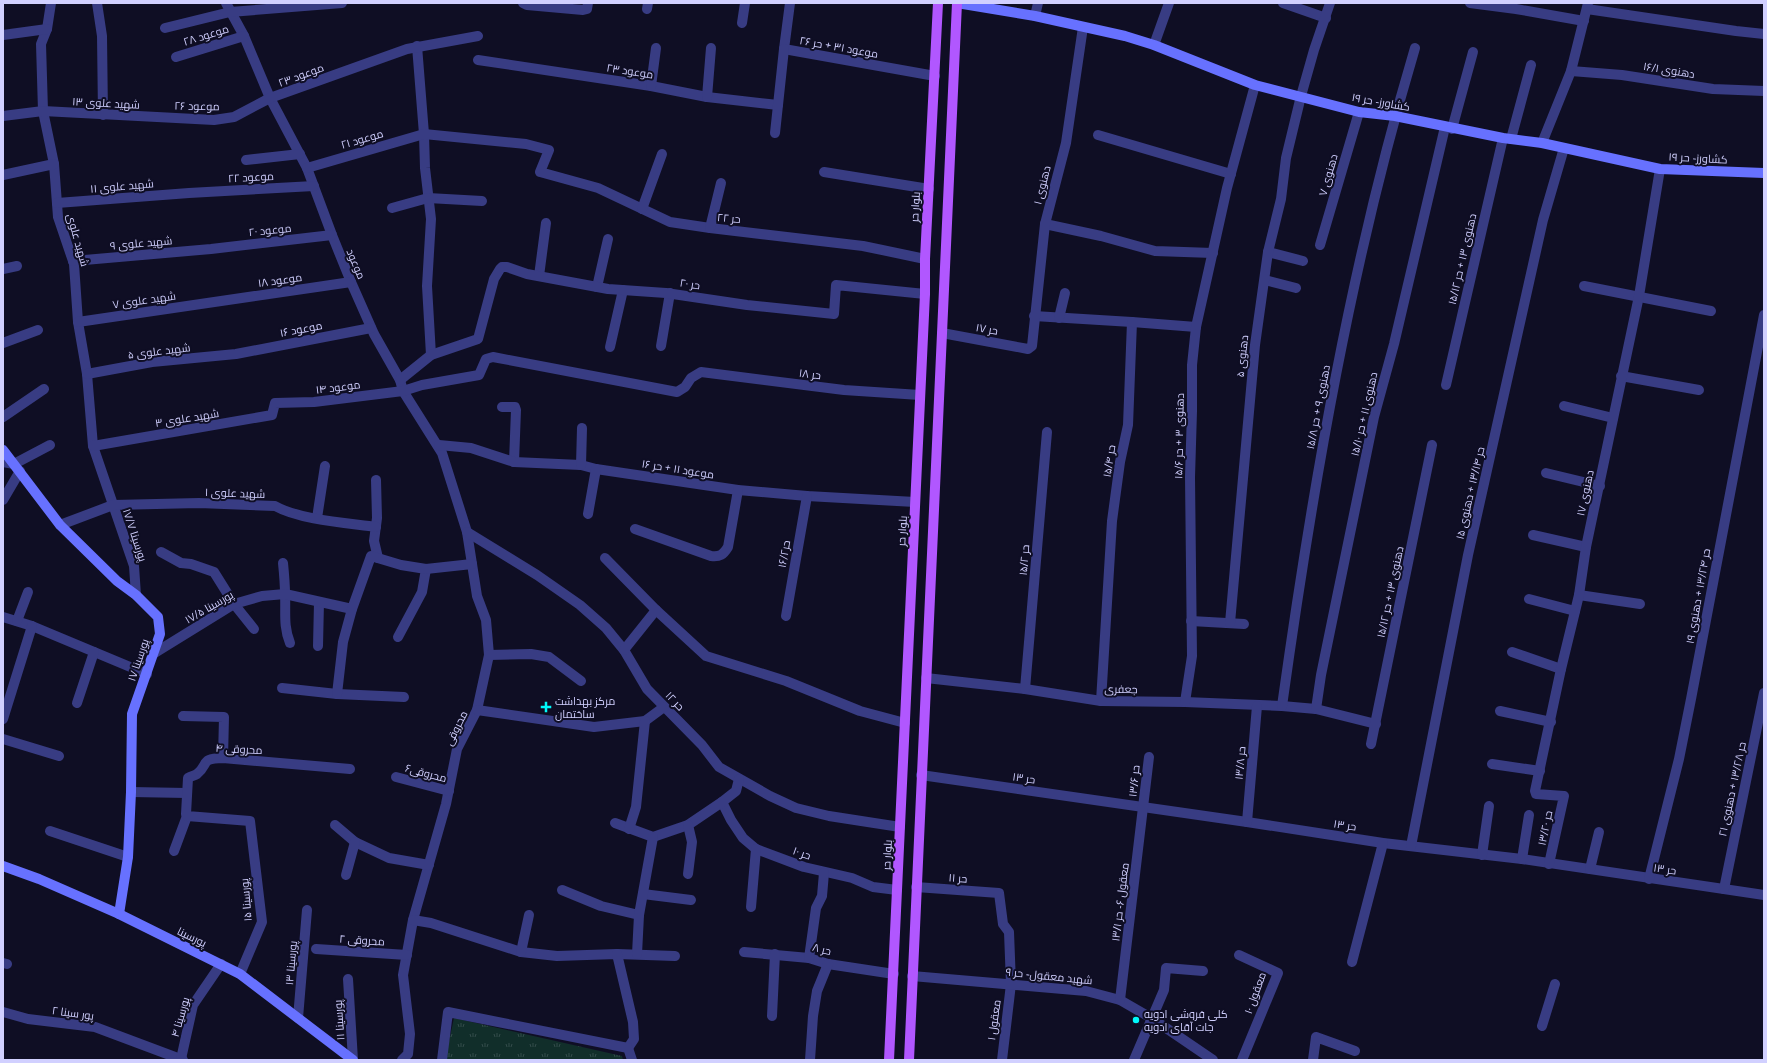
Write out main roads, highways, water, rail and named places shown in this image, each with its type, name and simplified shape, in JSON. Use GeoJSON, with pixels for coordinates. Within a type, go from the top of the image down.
{"type":"FeatureCollection","features":[{"type":"Feature","properties":{"kind":"main road","name":"بلوار حر"},"geometry":{"type":"LineString","coordinates":[[889,1060],[925,294],[928,189],[938,3]]}},
{"type":"Feature","properties":{"kind":"main road"},"geometry":{"type":"LineString","coordinates":[[909,1060],[957,3]]}},
{"type":"Feature","properties":{"kind":"main road"},"geometry":{"type":"LineString","coordinates":[[894,974],[912,976]]}},
{"type":"Feature","properties":{"kind":"place","name":"مرکز بهداشت ساختمان"},"geometry":{"type":"Point","coordinates":[546,707]}},
{"type":"Feature","properties":{"kind":"place","name":"کلی فروشی ادویه جات آقای ادویه"},"geometry":{"type":"Point","coordinates":[1136,1020]}}]}
